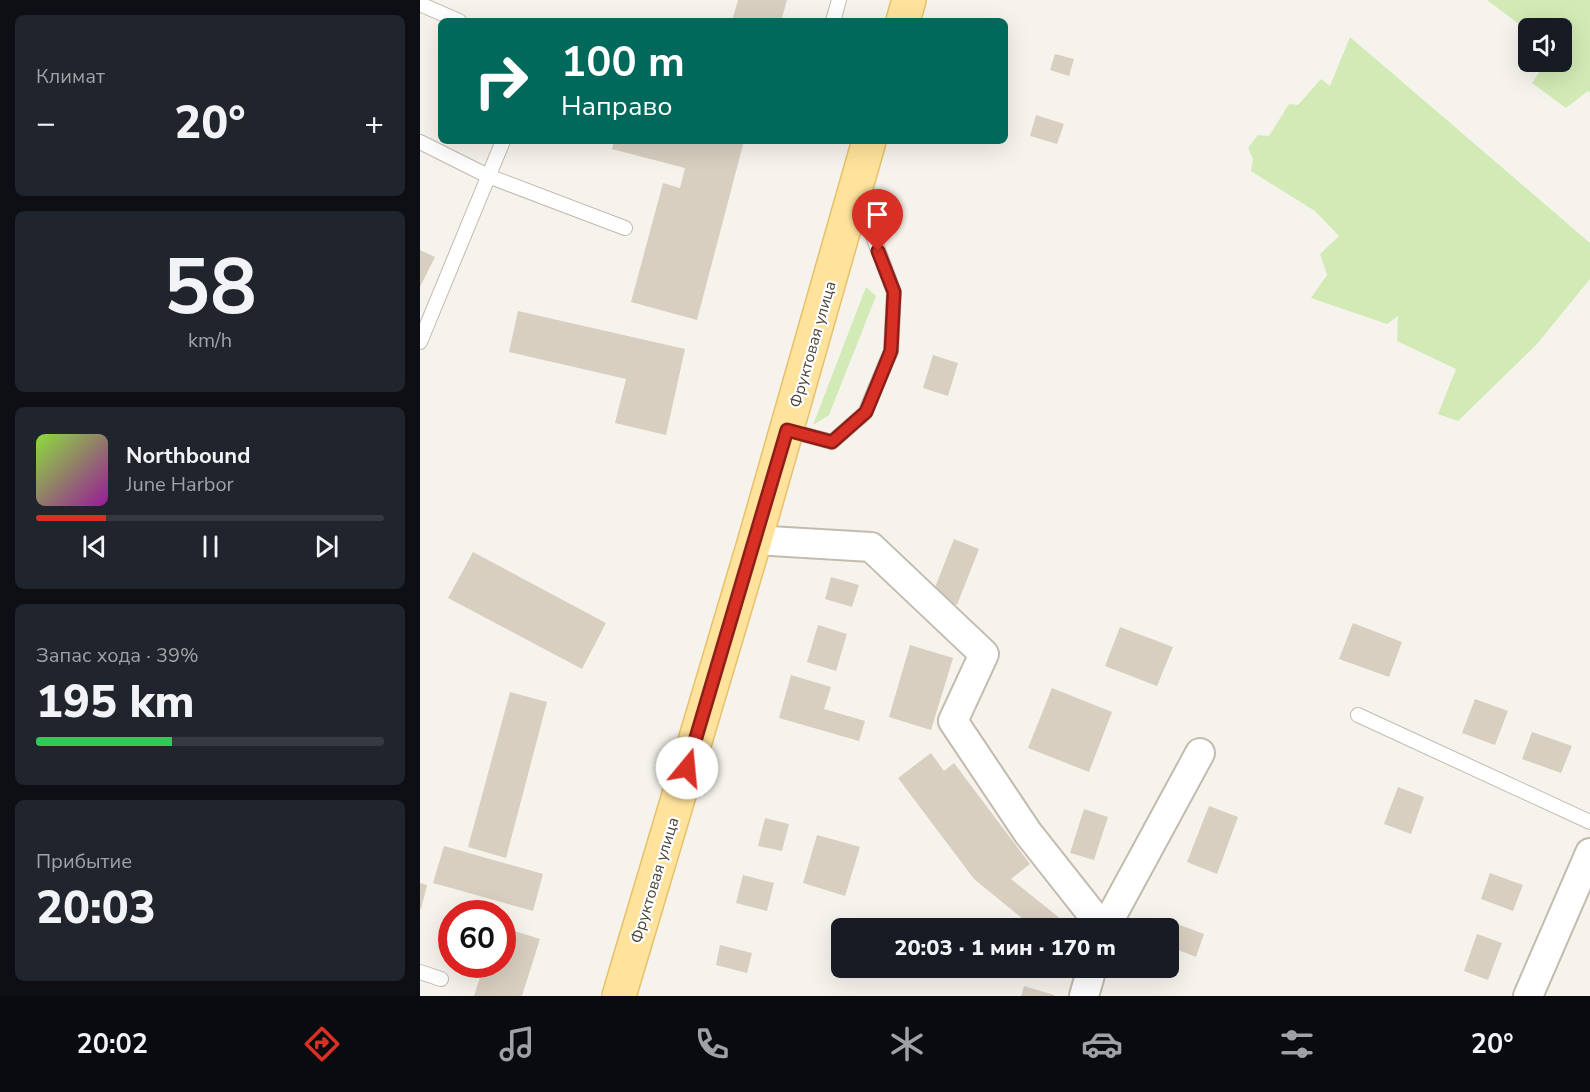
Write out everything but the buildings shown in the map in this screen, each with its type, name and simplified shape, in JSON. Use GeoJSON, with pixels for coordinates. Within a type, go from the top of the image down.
{"type":"FeatureCollection","features":[{"type":"Feature","properties":{"kind":"main road"},"geometry":{"type":"LineString","coordinates":[[904,18],[909,0]]}},
{"type":"Feature","properties":{"kind":"main road","name":"Фруктовая улица"},"geometry":{"type":"LineString","coordinates":[[619,996],[787,430],[855,189],[863,144]]}},
{"type":"Feature","properties":{"kind":"street"},"geometry":{"type":"LineString","coordinates":[[755,540],[871,547],[984,654],[953,721],[1029,833],[1096,918]]}},
{"type":"Feature","properties":{"kind":"street"},"geometry":{"type":"LineString","coordinates":[[1109,918],[1200,753]]}},
{"type":"Feature","properties":{"kind":"street"},"geometry":{"type":"LineString","coordinates":[[1528,996],[1590,853]]}},
{"type":"Feature","properties":{"kind":"street"},"geometry":{"type":"LineString","coordinates":[[1084,996],[1089,978]]}},
{"type":"Feature","properties":{"kind":"lane"},"geometry":{"type":"LineString","coordinates":[[834,18],[839,0]]}},
{"type":"Feature","properties":{"kind":"lane"},"geometry":{"type":"LineString","coordinates":[[420,3],[452,18]]}},
{"type":"Feature","properties":{"kind":"lane"},"geometry":{"type":"LineString","coordinates":[[420,142],[488,176],[625,228]]}},
{"type":"Feature","properties":{"kind":"lane"},"geometry":{"type":"LineString","coordinates":[[420,342],[502,144]]}},
{"type":"Feature","properties":{"kind":"lane"},"geometry":{"type":"LineString","coordinates":[[787,430],[832,442],[866,412],[891,351],[894,292],[855,189]]}},
{"type":"Feature","properties":{"kind":"lane"},"geometry":{"type":"LineString","coordinates":[[1358,715],[1590,822]]}},
{"type":"Feature","properties":{"kind":"lane"},"geometry":{"type":"LineString","coordinates":[[420,972],[441,979]]}},
{"type":"Feature","properties":{"kind":"green space"},"geometry":{"type":"Polygon","coordinates":[[[1487,0],[1590,0],[1590,93],[1588,91],[1566,108],[1532,83],[1539,72],[1572,72],[1572,18],[1518,18],[1518,23],[1487,0]]]}},
{"type":"Feature","properties":{"kind":"green space"},"geometry":{"type":"Polygon","coordinates":[[[1350,37],[1590,243],[1590,279],[1537,344],[1458,421],[1438,414],[1456,369],[1397,341],[1398,316],[1387,324],[1311,298],[1327,275],[1320,254],[1339,236],[1315,211],[1251,171],[1253,159],[1248,148],[1258,135],[1269,136],[1289,104],[1298,105],[1321,79],[1330,86],[1350,37]]]}},
{"type":"Feature","properties":{"kind":"green space"},"geometry":{"type":"Polygon","coordinates":[[[866,287],[876,296],[829,415],[813,425],[866,287]]]}},
{"type":"Feature","properties":{"kind":"route"},"geometry":{"type":"LineString","coordinates":[[687,768],[787,430],[832,442],[866,412],[891,351],[894,292],[878,251]]}}]}
